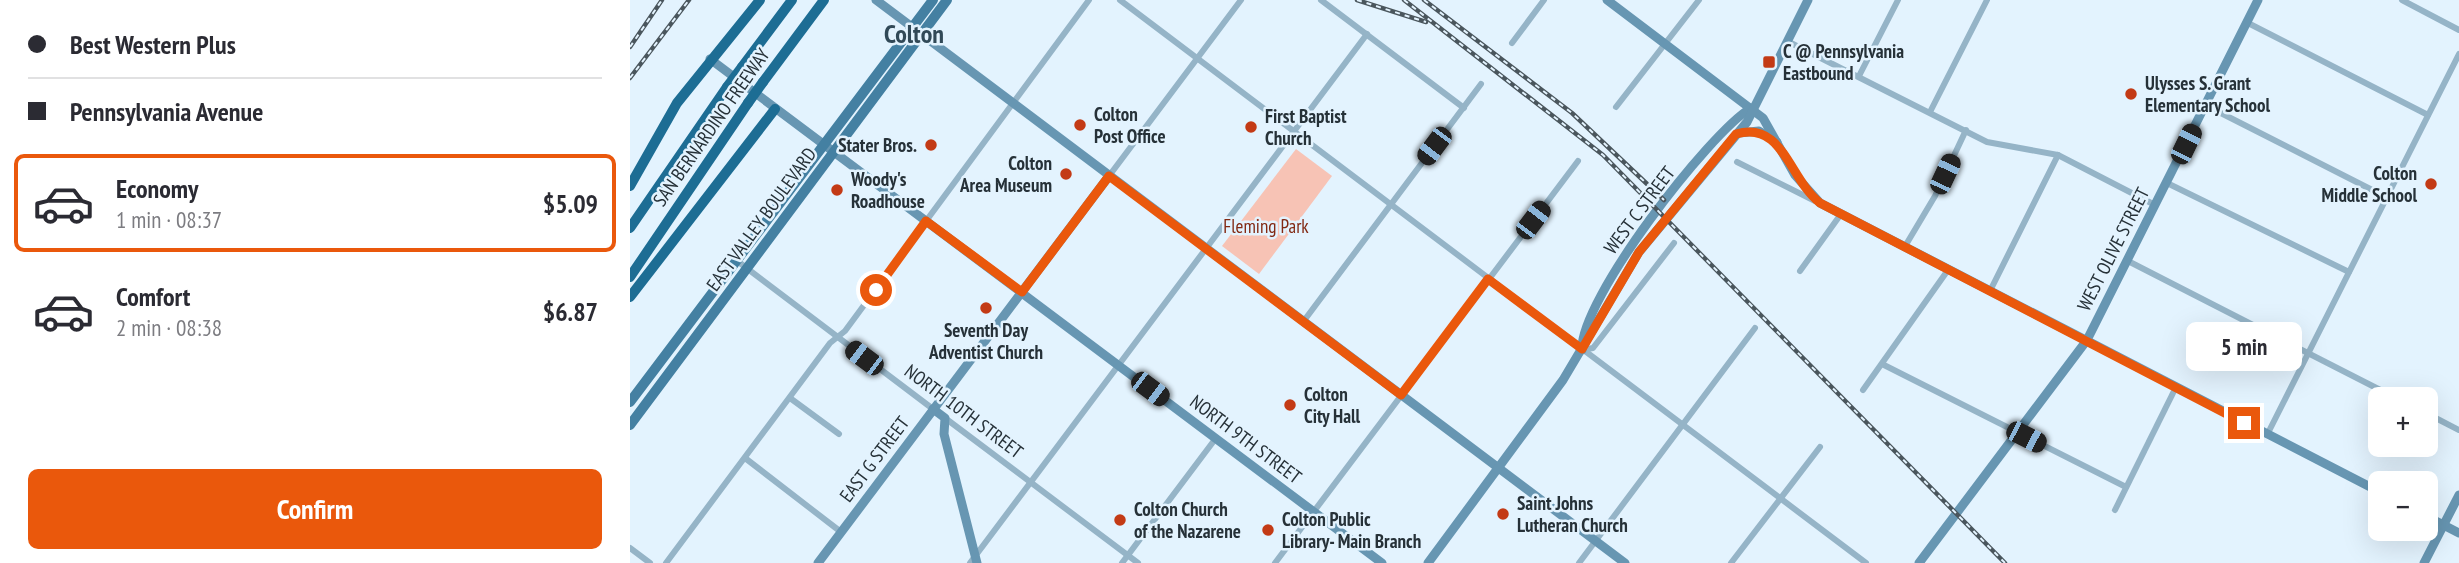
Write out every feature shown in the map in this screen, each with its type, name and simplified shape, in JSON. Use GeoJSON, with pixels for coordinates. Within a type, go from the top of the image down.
{"type":"FeatureCollection","features":[{"type":"Feature","properties":{"kind":"highway"},"geometry":{"type":"LineString","coordinates":[[630,186],[677,103],[760,0]]}},
{"type":"Feature","properties":{"kind":"highway","name":"SAN BERNARDINO FREEWAY"},"geometry":{"type":"LineString","coordinates":[[630,228],[727,87],[792,0]]}},
{"type":"Feature","properties":{"kind":"highway","name":"SAN BERNARDINO FREEWAY"},"geometry":{"type":"LineString","coordinates":[[630,277],[748,103],[824,0]]}},
{"type":"Feature","properties":{"kind":"highway"},"geometry":{"type":"LineString","coordinates":[[630,297],[775,109]]}},
{"type":"Feature","properties":{"kind":"main road","name":"EAST VALLEY BOULEVARD"},"geometry":{"type":"LineString","coordinates":[[630,402],[822,143],[933,0]]}},
{"type":"Feature","properties":{"kind":"main road","name":"EAST VALLEY BOULEVARD"},"geometry":{"type":"LineString","coordinates":[[630,425],[947,0]]}},
{"type":"Feature","properties":{"kind":"street"},"geometry":{"type":"LineString","coordinates":[[876,0],[1625,563]]}},
{"type":"Feature","properties":{"kind":"street"},"geometry":{"type":"LineString","coordinates":[[666,563],[837,337],[845,331],[1089,0]]}},
{"type":"Feature","properties":{"kind":"street"},"geometry":{"type":"LineString","coordinates":[[1120,0],[1866,563]]}},
{"type":"Feature","properties":{"kind":"street"},"geometry":{"type":"LineString","coordinates":[[1109,176],[1241,0]]}},
{"type":"Feature","properties":{"kind":"street"},"geometry":{"type":"LineString","coordinates":[[1321,0],[1464,108]]}},
{"type":"Feature","properties":{"kind":"street"},"geometry":{"type":"LineString","coordinates":[[1512,43],[1544,0]]}},
{"type":"Feature","properties":{"kind":"street"},"geometry":{"type":"LineString","coordinates":[[1607,0],[1751,108],[1770,126],[1795,176],[1820,203]]}},
{"type":"Feature","properties":{"kind":"street"},"geometry":{"type":"LineString","coordinates":[[1616,107],[1699,0]]}},
{"type":"Feature","properties":{"kind":"street","name":"WEST C STREET"},"geometry":{"type":"LineString","coordinates":[[1427,563],[1582,349],[1639,252],[1747,122],[1751,108],[1808,0]]}},
{"type":"Feature","properties":{"kind":"street"},"geometry":{"type":"LineString","coordinates":[[1859,76],[1898,0]]}},
{"type":"Feature","properties":{"kind":"street"},"geometry":{"type":"LineString","coordinates":[[1930,111],[1987,0]]}},
{"type":"Feature","properties":{"kind":"street","name":"WEST OLIVE STREET"},"geometry":{"type":"LineString","coordinates":[[1919,563],[2087,340],[2258,0]]}},
{"type":"Feature","properties":{"kind":"street"},"geometry":{"type":"LineString","coordinates":[[2402,0],[2459,30]]}},
{"type":"Feature","properties":{"kind":"street"},"geometry":{"type":"LineString","coordinates":[[2246,22],[2428,115]]}},
{"type":"Feature","properties":{"kind":"street"},"geometry":{"type":"LineString","coordinates":[[974,561],[1367,34]]}},
{"type":"Feature","properties":{"kind":"street"},"geometry":{"type":"LineString","coordinates":[[1787,41],[1987,142],[2058,155],[2155,205]]}},
{"type":"Feature","properties":{"kind":"street"},"geometry":{"type":"LineString","coordinates":[[2267,435],[2459,54]]}},
{"type":"Feature","properties":{"kind":"street","name":"NORTH 9TH STREET"},"geometry":{"type":"LineString","coordinates":[[710,60],[1382,563]]}},
{"type":"Feature","properties":{"kind":"street"},"geometry":{"type":"LineString","coordinates":[[1303,322],[1481,84]]}},
{"type":"Feature","properties":{"kind":"street"},"geometry":{"type":"LineString","coordinates":[[2204,104],[2386,197]]}},
{"type":"Feature","properties":{"kind":"street","name":"WEST C STREET"},"geometry":{"type":"LineString","coordinates":[[1582,349],[1581,335],[1614,272],[1641,230],[1732,123],[1751,108]]}},
{"type":"Feature","properties":{"kind":"street"},"geometry":{"type":"LineString","coordinates":[[1736,134],[1749,130],[1759,131],[1778,143]]}},
{"type":"Feature","properties":{"kind":"street"},"geometry":{"type":"LineString","coordinates":[[1904,248],[1935,196],[1966,130]]}},
{"type":"Feature","properties":{"kind":"street"},"geometry":{"type":"LineString","coordinates":[[1990,291],[2058,155]]}},
{"type":"Feature","properties":{"kind":"street"},"geometry":{"type":"LineString","coordinates":[[1275,563],[1578,162]]}},
{"type":"Feature","properties":{"kind":"street"},"geometry":{"type":"LineString","coordinates":[[1737,162],[2368,486]]}},
{"type":"Feature","properties":{"kind":"street","name":"EAST G STREET"},"geometry":{"type":"LineString","coordinates":[[818,563],[1109,176]]}},
{"type":"Feature","properties":{"kind":"street"},"geometry":{"type":"LineString","coordinates":[[2166,183],[2349,272]]}},
{"type":"Feature","properties":{"kind":"street"},"geometry":{"type":"LineString","coordinates":[[1800,271],[1841,214]]}},
{"type":"Feature","properties":{"kind":"street"},"geometry":{"type":"LineString","coordinates":[[1582,349],[1593,348],[1674,243]]}},
{"type":"Feature","properties":{"kind":"street","name":"NORTH 10TH STREET"},"geometry":{"type":"LineString","coordinates":[[736,260],[1138,563]]}},
{"type":"Feature","properties":{"kind":"street"},"geometry":{"type":"LineString","coordinates":[[2126,260],[2375,387]]}},
{"type":"Feature","properties":{"kind":"street"},"geometry":{"type":"LineString","coordinates":[[1863,390],[1948,270]]}},
{"type":"Feature","properties":{"kind":"street"},"geometry":{"type":"LineString","coordinates":[[1579,563],[1755,328]]}},
{"type":"Feature","properties":{"kind":"street"},"geometry":{"type":"LineString","coordinates":[[1882,364],[2126,487]]}},
{"type":"Feature","properties":{"kind":"street"},"geometry":{"type":"LineString","coordinates":[[2115,510],[2176,387]]}},
{"type":"Feature","properties":{"kind":"street"},"geometry":{"type":"LineString","coordinates":[[790,398],[839,434]]}},
{"type":"Feature","properties":{"kind":"street"},"geometry":{"type":"LineString","coordinates":[[945,418],[944,436],[974,561]]}},
{"type":"Feature","properties":{"kind":"street"},"geometry":{"type":"LineString","coordinates":[[2438,419],[2459,430]]}},
{"type":"Feature","properties":{"kind":"street"},"geometry":{"type":"LineString","coordinates":[[1122,563],[1216,438]]}},
{"type":"Feature","properties":{"kind":"street"},"geometry":{"type":"LineString","coordinates":[[1731,563],[1820,447]]}},
{"type":"Feature","properties":{"kind":"street"},"geometry":{"type":"LineString","coordinates":[[745,458],[841,532]]}},
{"type":"Feature","properties":{"kind":"street"},"geometry":{"type":"LineString","coordinates":[[2424,563],[2459,495]]}},
{"type":"Feature","properties":{"kind":"street"},"geometry":{"type":"LineString","coordinates":[[2438,522],[2459,533]]}},
{"type":"Feature","properties":{"kind":"street"},"geometry":{"type":"LineString","coordinates":[[630,548],[650,563]]}},
{"type":"Feature","properties":{"kind":"green space","name":"Fleming Park"},"geometry":{"type":"Polygon","coordinates":[[[1296,149],[1332,176],[1259,274],[1222,246],[1296,149]]]}},
{"type":"Feature","properties":{"kind":"railway"},"geometry":{"type":"LineString","coordinates":[[630,47],[662,0]]}},
{"type":"Feature","properties":{"kind":"railway"},"geometry":{"type":"LineString","coordinates":[[630,78],[689,0]]}},
{"type":"Feature","properties":{"kind":"railway"},"geometry":{"type":"LineString","coordinates":[[1357,0],[1426,22]]}},
{"type":"Feature","properties":{"kind":"railway"},"geometry":{"type":"LineString","coordinates":[[1404,0],[1603,155],[2005,563]]}},
{"type":"Feature","properties":{"kind":"railway"},"geometry":{"type":"LineString","coordinates":[[1424,0],[1572,113],[1664,200]]}},
{"type":"Feature","properties":{"kind":"place","name":"C @ Pennsylvania Eastbound"},"geometry":{"type":"Point","coordinates":[1769,62]}},
{"type":"Feature","properties":{"kind":"place","name":"Ulysses S. Grant Elementary School"},"geometry":{"type":"Point","coordinates":[2131,94]}},
{"type":"Feature","properties":{"kind":"place","name":"Colton Post Office"},"geometry":{"type":"Point","coordinates":[1080,125]}},
{"type":"Feature","properties":{"kind":"place","name":"First Baptist Church"},"geometry":{"type":"Point","coordinates":[1251,127]}},
{"type":"Feature","properties":{"kind":"place","name":"Stater Bros."},"geometry":{"type":"Point","coordinates":[931,145]}},
{"type":"Feature","properties":{"kind":"place","name":"Colton Area Museum"},"geometry":{"type":"Point","coordinates":[1066,174]}},
{"type":"Feature","properties":{"kind":"place","name":"Colton Middle School"},"geometry":{"type":"Point","coordinates":[2431,184]}},
{"type":"Feature","properties":{"kind":"place","name":"Woody's Roadhouse"},"geometry":{"type":"Point","coordinates":[837,190]}},
{"type":"Feature","properties":{"kind":"place","name":"Seventh Day Adventist Church"},"geometry":{"type":"Point","coordinates":[986,308]}},
{"type":"Feature","properties":{"kind":"place","name":"Colton City Hall"},"geometry":{"type":"Point","coordinates":[1290,405]}},
{"type":"Feature","properties":{"kind":"place","name":"Saint Johns Lutheran Church"},"geometry":{"type":"Point","coordinates":[1503,514]}},
{"type":"Feature","properties":{"kind":"place","name":"Colton Church of the Nazarene"},"geometry":{"type":"Point","coordinates":[1120,520]}},
{"type":"Feature","properties":{"kind":"place","name":"Colton Public Library- Main Branch"},"geometry":{"type":"Point","coordinates":[1268,530]}},
{"type":"Feature","properties":{"kind":"district","name":"Colton"},"geometry":{"type":"Point","coordinates":[914,34]}},
{"type":"Feature","properties":{"kind":"route"},"geometry":{"type":"LineString","coordinates":[[876,290],[926,221],[1022,292],[1109,176],[1401,395],[1488,279],[1582,349],[1628,269],[1656,229],[1736,134],[1749,130],[1759,131],[1778,143],[1795,176],[1820,203],[2244,423]]}}]}
